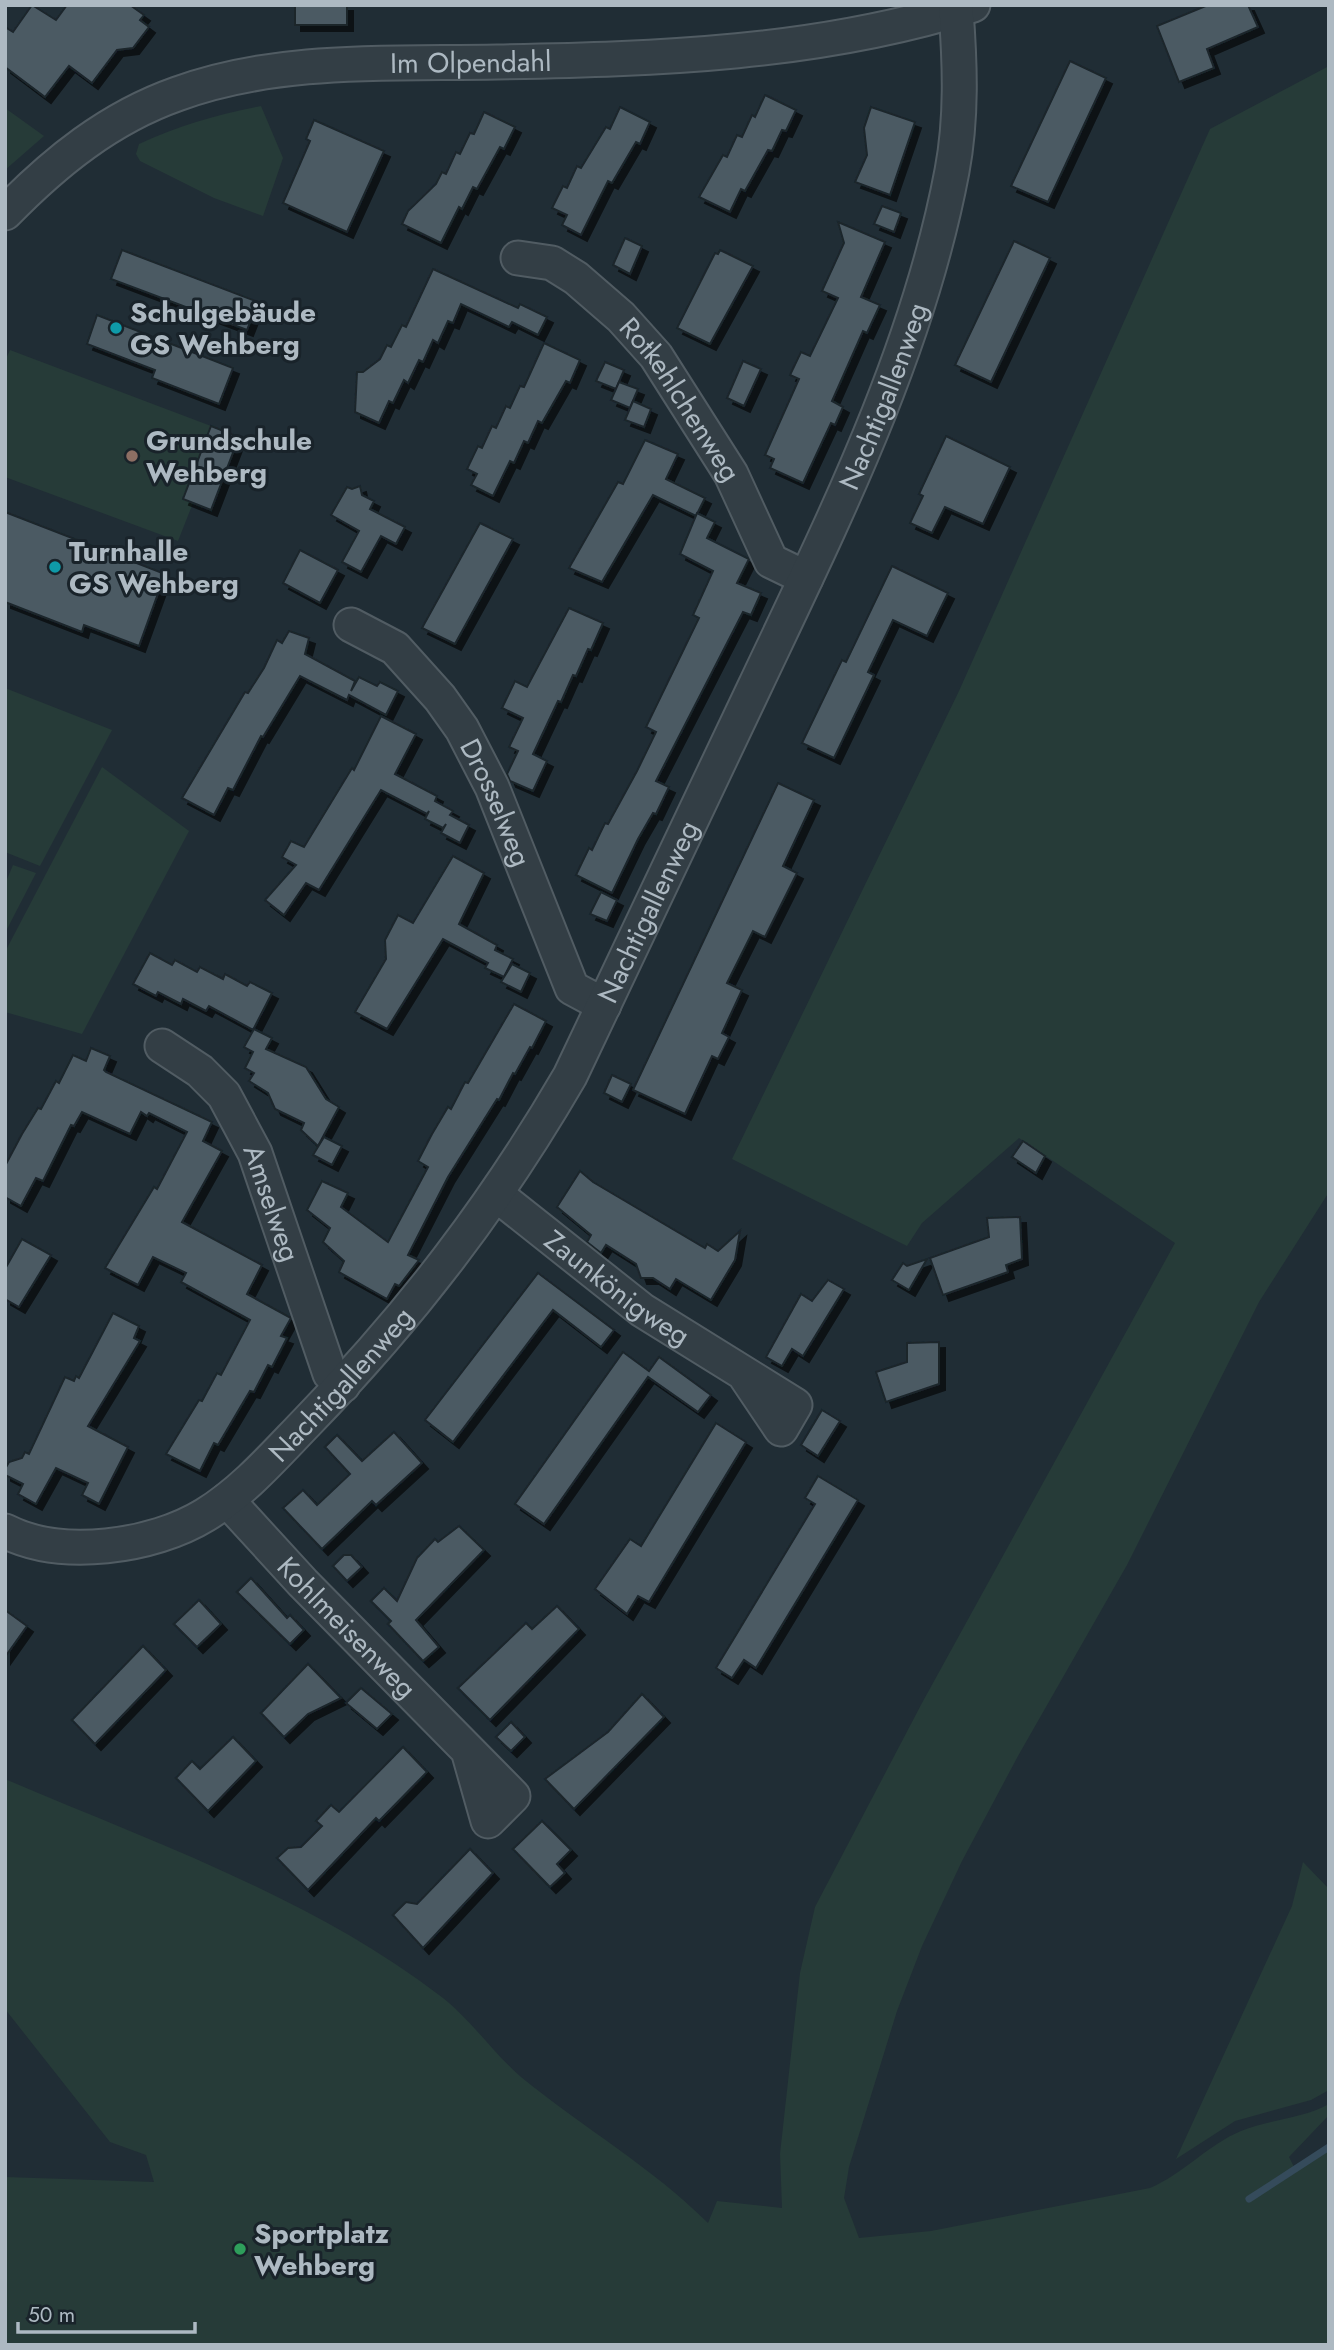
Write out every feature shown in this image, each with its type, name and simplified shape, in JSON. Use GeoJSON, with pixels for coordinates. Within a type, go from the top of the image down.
{"type":"FeatureCollection","features":[{"type":"Feature","properties":{"kind":"street","name":"Im Olpendahl"},"geometry":{"type":"LineString","coordinates":[[5,213],[52,167],[88,140],[144,107],[223,81],[314,66],[705,55],[850,36],[965,8]]}},
{"type":"Feature","properties":{"kind":"street","name":"Nachtigallenweg"},"geometry":{"type":"LineString","coordinates":[[5,1531],[40,1543],[84,1548],[164,1534],[186,1526],[227,1500],[343,1385],[398,1326],[497,1195],[570,1076],[806,578],[894,372],[933,252],[952,170],[965,8]]}},
{"type":"Feature","properties":{"kind":"street","name":"Rotkehlchenweg"},"geometry":{"type":"LineString","coordinates":[[518,258],[552,263],[576,278],[621,317],[656,356],[731,474],[771,561],[806,578]]}},
{"type":"Feature","properties":{"kind":"street","name":"Drosselweg"},"geometry":{"type":"LineString","coordinates":[[351,625],[395,648],[440,698],[462,729],[513,838],[572,988],[604,1004]]}},
{"type":"Feature","properties":{"kind":"street","name":"Amselweg"},"geometry":{"type":"LineString","coordinates":[[162,1046],[200,1071],[225,1095],[264,1174],[331,1374],[343,1385]]}},
{"type":"Feature","properties":{"kind":"street","name":"Zaunkönigweg"},"geometry":{"type":"LineString","coordinates":[[497,1195],[642,1310],[744,1374]]}},
{"type":"Feature","properties":{"kind":"street","name":"Kohlmeisenweg"},"geometry":{"type":"LineString","coordinates":[[227,1500],[469,1754]]}},
{"type":"Feature","properties":{"kind":"green space"},"geometry":{"type":"Polygon","coordinates":[[[1329,66],[1329,1192],[1259,1302],[1127,1565],[1018,1756],[962,1861],[922,1946],[897,2011],[849,2167],[844,2198],[859,2238],[931,2231],[1150,2188],[1241,2131],[1308,2113],[1329,2104],[1329,2115],[1289,2157],[1295,2169],[1329,2147],[1329,2345],[5,2345],[5,2177],[154,2182],[146,2155],[110,2142],[5,2009],[5,1779],[173,1849],[285,1900],[390,1960],[450,2004],[521,2077],[640,2165],[708,2223],[717,2201],[782,2208],[780,2154],[800,1973],[815,1907],[922,1703],[1175,1243],[1019,1138],[922,1223],[907,1246],[732,1159],[959,691],[1210,129],[1329,66]]]}},
{"type":"Feature","properties":{"kind":"green space"},"geometry":{"type":"Polygon","coordinates":[[[261,106],[283,158],[263,216],[214,198],[140,161],[136,154],[139,144],[168,132],[261,106]]]}},
{"type":"Feature","properties":{"kind":"green space"},"geometry":{"type":"Polygon","coordinates":[[[5,108],[44,136],[5,170],[5,108]]]}},
{"type":"Feature","properties":{"kind":"green space"},"geometry":{"type":"Polygon","coordinates":[[[10,350],[211,426],[184,499],[193,503],[178,541],[5,477],[5,361],[10,350]]]}},
{"type":"Feature","properties":{"kind":"green space"},"geometry":{"type":"Polygon","coordinates":[[[5,688],[112,730],[40,866],[5,852],[5,688]]]}},
{"type":"Feature","properties":{"kind":"green space"},"geometry":{"type":"Polygon","coordinates":[[[102,767],[189,831],[82,1034],[5,1012],[5,952],[102,767]]]}},
{"type":"Feature","properties":{"kind":"green space"},"geometry":{"type":"Polygon","coordinates":[[[13,865],[36,873],[5,933],[5,884],[13,865]]]}},
{"type":"Feature","properties":{"kind":"green space"},"geometry":{"type":"Polygon","coordinates":[[[1303,1862],[1329,1889],[1329,2090],[1311,2100],[1235,2121],[1176,2159],[1292,1906],[1303,1862]]]}},
{"type":"Feature","properties":{"kind":"building"},"geometry":{"type":"Polygon","coordinates":[[[32,5],[56,20],[67,5],[130,5],[144,15],[140,20],[149,27],[133,48],[117,50],[92,83],[69,66],[45,97],[5,67],[5,27],[13,32],[32,5]]]}},
{"type":"Feature","properties":{"kind":"building"},"geometry":{"type":"Polygon","coordinates":[[[295,5],[347,5],[347,25],[295,25],[295,5]]]}},
{"type":"Feature","properties":{"kind":"building"},"geometry":{"type":"Polygon","coordinates":[[[1208,5],[1248,5],[1258,27],[1207,49],[1214,68],[1179,82],[1157,26],[1208,5]]]}},
{"type":"Feature","properties":{"kind":"building"},"geometry":{"type":"Polygon","coordinates":[[[1070,61],[1106,78],[1048,202],[1011,186],[1070,61]]]}},
{"type":"Feature","properties":{"kind":"building"},"geometry":{"type":"Polygon","coordinates":[[[765,95],[796,110],[786,131],[782,130],[772,151],[768,150],[745,191],[741,189],[730,212],[699,197],[723,155],[727,157],[737,135],[742,137],[752,115],[755,117],[765,95]]]}},
{"type":"Feature","properties":{"kind":"building"},"geometry":{"type":"Polygon","coordinates":[[[620,107],[650,122],[640,144],[636,142],[612,183],[608,181],[581,235],[562,225],[567,215],[552,208],[563,186],[567,188],[577,166],[581,168],[606,127],[610,129],[620,107]]]}},
{"type":"Feature","properties":{"kind":"building"},"geometry":{"type":"Polygon","coordinates":[[[871,107],[915,122],[890,195],[855,182],[867,155],[864,128],[871,107]]]}},
{"type":"Feature","properties":{"kind":"building"},"geometry":{"type":"Polygon","coordinates":[[[484,112],[515,127],[504,149],[500,147],[477,189],[473,187],[462,209],[459,207],[441,243],[402,224],[408,211],[436,184],[442,172],[446,174],[456,152],[460,154],[470,133],[474,134],[484,112]]]}},
{"type":"Feature","properties":{"kind":"building"},"geometry":{"type":"Polygon","coordinates":[[[314,120],[384,151],[347,232],[283,203],[310,141],[306,139],[314,120]]]}},
{"type":"Feature","properties":{"kind":"building"},"geometry":{"type":"Polygon","coordinates":[[[882,206],[901,213],[894,232],[874,224],[882,206]]]}},
{"type":"Feature","properties":{"kind":"building"},"geometry":{"type":"Polygon","coordinates":[[[838,222],[885,242],[861,297],[880,305],[867,333],[863,331],[832,401],[843,407],[835,425],[831,423],[803,483],[770,468],[774,459],[765,455],[799,379],[790,375],[801,352],[810,356],[838,298],[822,291],[844,243],[838,222]]]}},
{"type":"Feature","properties":{"kind":"building"},"geometry":{"type":"Polygon","coordinates":[[[625,238],[642,246],[630,274],[613,265],[625,238]]]}},
{"type":"Feature","properties":{"kind":"building"},"geometry":{"type":"Polygon","coordinates":[[[1014,241],[1050,258],[991,382],[955,365],[1014,241]]]}},
{"type":"Feature","properties":{"kind":"building"},"geometry":{"type":"Polygon","coordinates":[[[122,250],[258,302],[247,330],[111,279],[122,250]]]}},
{"type":"Feature","properties":{"kind":"building"},"geometry":{"type":"Polygon","coordinates":[[[720,250],[753,266],[710,344],[677,328],[715,253],[718,254],[720,250]]]}},
{"type":"Feature","properties":{"kind":"building"},"geometry":{"type":"Polygon","coordinates":[[[433,269],[518,308],[520,304],[547,317],[538,335],[512,322],[509,327],[461,304],[453,323],[448,321],[438,343],[433,340],[423,362],[419,360],[408,383],[404,380],[393,403],[389,401],[379,423],[355,412],[357,372],[363,372],[380,359],[387,345],[391,347],[402,325],[406,327],[433,269]]]}},
{"type":"Feature","properties":{"kind":"building"},"geometry":{"type":"Polygon","coordinates":[[[97,315],[233,368],[219,404],[152,378],[155,370],[87,344],[97,315]]]}},
{"type":"Feature","properties":{"kind":"building"},"geometry":{"type":"Polygon","coordinates":[[[544,343],[580,360],[570,383],[566,381],[542,423],[538,421],[528,443],[524,441],[514,463],[510,461],[493,496],[471,485],[477,474],[467,469],[478,446],[482,448],[492,426],[496,428],[506,406],[510,408],[520,386],[524,387],[544,343]]]}},
{"type":"Feature","properties":{"kind":"building"},"geometry":{"type":"Polygon","coordinates":[[[743,361],[761,369],[744,406],[727,398],[743,361]]]}},
{"type":"Feature","properties":{"kind":"building"},"geometry":{"type":"Polygon","coordinates":[[[605,362],[624,370],[616,389],[596,381],[605,362]]]}},
{"type":"Feature","properties":{"kind":"building"},"geometry":{"type":"Polygon","coordinates":[[[619,382],[638,389],[630,408],[611,400],[619,382]]]}},
{"type":"Feature","properties":{"kind":"building"},"geometry":{"type":"Polygon","coordinates":[[[633,401],[651,409],[644,427],[625,420],[633,401]]]}},
{"type":"Feature","properties":{"kind":"building"},"geometry":{"type":"Polygon","coordinates":[[[211,426],[239,437],[211,510],[183,499],[211,426]]]}},
{"type":"Feature","properties":{"kind":"building"},"geometry":{"type":"Polygon","coordinates":[[[946,436],[1010,467],[983,524],[945,507],[932,533],[910,523],[923,496],[919,494],[946,436]]]}},
{"type":"Feature","properties":{"kind":"building"},"geometry":{"type":"Polygon","coordinates":[[[645,440],[678,454],[666,479],[705,498],[696,516],[653,495],[602,582],[569,568],[618,482],[623,484],[645,440]]]}},
{"type":"Feature","properties":{"kind":"building"},"geometry":{"type":"Polygon","coordinates":[[[360,486],[362,495],[374,501],[370,509],[405,527],[396,544],[381,536],[361,572],[342,562],[359,531],[331,515],[347,487],[352,489],[360,486]]]}},
{"type":"Feature","properties":{"kind":"building","name":"Turnhalle GS Wehberg"},"geometry":{"type":"Polygon","coordinates":[[[5,512],[165,574],[139,646],[84,625],[82,632],[5,602],[5,512]]]}},
{"type":"Feature","properties":{"kind":"building"},"geometry":{"type":"Polygon","coordinates":[[[697,513],[715,522],[707,538],[749,559],[737,583],[761,593],[751,615],[743,612],[656,781],[669,787],[656,814],[653,813],[638,839],[612,893],[576,875],[589,848],[592,850],[605,823],[608,824],[656,732],[646,727],[699,618],[693,615],[713,571],[680,554],[697,513]]]}},
{"type":"Feature","properties":{"kind":"building"},"geometry":{"type":"Polygon","coordinates":[[[480,523],[513,539],[455,644],[422,628],[480,523]]]}},
{"type":"Feature","properties":{"kind":"building"},"geometry":{"type":"Polygon","coordinates":[[[300,550],[338,570],[320,603],[283,583],[300,550]]]}},
{"type":"Feature","properties":{"kind":"building"},"geometry":{"type":"Polygon","coordinates":[[[892,566],[948,593],[927,636],[893,620],[868,672],[874,675],[834,758],[802,743],[842,660],[846,662],[892,566]]]}},
{"type":"Feature","properties":{"kind":"building"},"geometry":{"type":"Polygon","coordinates":[[[569,608],[603,623],[561,702],[558,701],[533,754],[547,761],[533,791],[510,781],[507,774],[518,751],[509,747],[523,718],[502,708],[515,681],[527,687],[569,608]]]}},
{"type":"Feature","properties":{"kind":"building"},"geometry":{"type":"Polygon","coordinates":[[[289,631],[309,638],[305,654],[355,681],[351,691],[359,677],[377,686],[380,682],[398,691],[386,715],[349,695],[347,700],[300,676],[263,737],[261,736],[233,790],[228,788],[214,815],[182,798],[245,692],[248,693],[264,668],[277,640],[282,643],[289,631]]]}},
{"type":"Feature","properties":{"kind":"building"},"geometry":{"type":"Polygon","coordinates":[[[381,716],[416,734],[395,774],[437,796],[435,801],[453,811],[450,815],[469,825],[460,843],[441,833],[446,824],[443,828],[425,819],[429,811],[427,814],[381,790],[319,890],[306,883],[284,915],[265,900],[296,865],[282,857],[291,841],[304,847],[352,768],[354,770],[381,716]]]}},
{"type":"Feature","properties":{"kind":"building"},"geometry":{"type":"Polygon","coordinates":[[[778,783],[814,800],[783,866],[797,873],[765,937],[753,931],[727,983],[742,990],[722,1033],[729,1037],[718,1059],[712,1056],[685,1114],[633,1090],[778,783]]]}},
{"type":"Feature","properties":{"kind":"building"},"geometry":{"type":"Polygon","coordinates":[[[453,856],[484,873],[459,924],[497,945],[495,950],[513,959],[504,977],[485,968],[488,963],[443,939],[387,1029],[355,1012],[386,959],[385,940],[398,915],[413,923],[453,856]]]}},
{"type":"Feature","properties":{"kind":"building"},"geometry":{"type":"Polygon","coordinates":[[[601,892],[617,900],[607,921],[590,914],[601,892]]]}},
{"type":"Feature","properties":{"kind":"building"},"geometry":{"type":"Polygon","coordinates":[[[150,953],[172,965],[175,960],[197,972],[200,967],[223,979],[225,974],[247,986],[250,982],[272,993],[253,1030],[209,1006],[206,1011],[183,999],[181,1004],[158,992],[156,996],[133,984],[150,953]]]}},
{"type":"Feature","properties":{"kind":"building"},"geometry":{"type":"Polygon","coordinates":[[[512,964],[530,973],[521,992],[501,982],[512,964]]]}},
{"type":"Feature","properties":{"kind":"building"},"geometry":{"type":"Polygon","coordinates":[[[514,1004],[546,1021],[532,1048],[530,1047],[515,1074],[513,1073],[499,1100],[497,1099],[448,1177],[408,1255],[419,1260],[399,1286],[395,1284],[387,1299],[339,1272],[344,1261],[323,1242],[330,1228],[307,1210],[322,1181],[348,1193],[341,1207],[388,1242],[428,1167],[418,1161],[432,1134],[448,1107],[451,1109],[465,1082],[468,1083],[514,1004]]]}},
{"type":"Feature","properties":{"kind":"building"},"geometry":{"type":"Polygon","coordinates":[[[254,1029],[272,1038],[266,1049],[306,1067],[326,1099],[339,1107],[318,1146],[301,1130],[304,1123],[275,1109],[268,1093],[249,1081],[254,1073],[245,1068],[253,1052],[244,1047],[254,1029]]]}},
{"type":"Feature","properties":{"kind":"building"},"geometry":{"type":"Polygon","coordinates":[[[91,1048],[110,1056],[104,1070],[106,1072],[212,1122],[203,1141],[222,1151],[182,1222],[262,1265],[247,1294],[291,1318],[281,1336],[287,1338],[272,1367],[268,1365],[254,1392],[250,1391],[218,1445],[214,1443],[200,1471],[166,1454],[199,1400],[202,1401],[217,1373],[221,1375],[250,1320],[181,1282],[186,1273],[153,1257],[138,1285],[105,1268],[154,1187],[157,1189],[187,1132],[149,1113],[147,1116],[141,1112],[130,1134],[82,1112],[74,1126],[71,1125],[43,1181],[36,1178],[21,1206],[5,1197],[5,1166],[22,1134],[38,1108],[41,1109],[56,1081],[59,1083],[73,1055],[86,1061],[91,1048]]]}},
{"type":"Feature","properties":{"kind":"building"},"geometry":{"type":"Polygon","coordinates":[[[612,1075],[631,1084],[622,1102],[604,1093],[612,1075]]]}},
{"type":"Feature","properties":{"kind":"building"},"geometry":{"type":"Polygon","coordinates":[[[324,1137],[342,1146],[332,1165],[313,1155],[324,1137]]]}},
{"type":"Feature","properties":{"kind":"building"},"geometry":{"type":"Polygon","coordinates":[[[1023,1141],[1045,1156],[1036,1173],[1012,1157],[1023,1141]]]}},
{"type":"Feature","properties":{"kind":"building"},"geometry":{"type":"Polygon","coordinates":[[[580,1171],[593,1182],[705,1248],[707,1244],[718,1251],[740,1231],[735,1260],[711,1300],[676,1279],[670,1289],[653,1278],[641,1278],[636,1264],[606,1245],[601,1253],[587,1242],[591,1235],[557,1207],[580,1171]]]}},
{"type":"Feature","properties":{"kind":"building"},"geometry":{"type":"Polygon","coordinates":[[[1020,1217],[1022,1259],[1006,1265],[1008,1272],[943,1295],[930,1258],[989,1237],[987,1218],[1020,1217]]]}},
{"type":"Feature","properties":{"kind":"building"},"geometry":{"type":"Polygon","coordinates":[[[22,1239],[51,1255],[19,1307],[5,1299],[5,1269],[22,1239]]]}},
{"type":"Feature","properties":{"kind":"building"},"geometry":{"type":"Polygon","coordinates":[[[927,1259],[909,1290],[892,1280],[903,1263],[907,1266],[927,1259]]]}},
{"type":"Feature","properties":{"kind":"building"},"geometry":{"type":"Polygon","coordinates":[[[538,1273],[614,1330],[601,1347],[553,1310],[453,1442],[425,1420],[538,1273]]]}},
{"type":"Feature","properties":{"kind":"building"},"geometry":{"type":"Polygon","coordinates":[[[828,1280],[844,1289],[803,1356],[792,1349],[782,1366],[766,1357],[801,1294],[812,1301],[828,1280]]]}},
{"type":"Feature","properties":{"kind":"building"},"geometry":{"type":"Polygon","coordinates":[[[113,1313],[139,1326],[134,1338],[140,1341],[88,1426],[128,1447],[99,1504],[82,1495],[88,1483],[56,1468],[36,1504],[18,1494],[23,1484],[5,1475],[5,1469],[9,1462],[22,1458],[25,1452],[29,1454],[65,1377],[74,1381],[76,1376],[79,1378],[113,1313]]]}},
{"type":"Feature","properties":{"kind":"building"},"geometry":{"type":"Polygon","coordinates":[[[939,1342],[939,1384],[886,1402],[876,1372],[907,1362],[907,1343],[939,1342]]]}},
{"type":"Feature","properties":{"kind":"building"},"geometry":{"type":"Polygon","coordinates":[[[623,1352],[649,1371],[659,1357],[711,1395],[698,1412],[648,1377],[544,1524],[515,1504],[623,1352]]]}},
{"type":"Feature","properties":{"kind":"building"},"geometry":{"type":"Polygon","coordinates":[[[822,1410],[840,1421],[818,1456],[801,1445],[822,1410]]]}},
{"type":"Feature","properties":{"kind":"building"},"geometry":{"type":"Polygon","coordinates":[[[716,1423],[746,1442],[649,1602],[638,1596],[627,1614],[595,1589],[630,1539],[641,1546],[716,1423]]]}},
{"type":"Feature","properties":{"kind":"building"},"geometry":{"type":"Polygon","coordinates":[[[394,1432],[422,1463],[376,1505],[372,1501],[322,1549],[283,1508],[303,1490],[317,1505],[350,1474],[325,1447],[337,1435],[362,1461],[394,1432]]]}},
{"type":"Feature","properties":{"kind":"building"},"geometry":{"type":"Polygon","coordinates":[[[818,1476],[858,1500],[756,1668],[744,1660],[732,1678],[716,1668],[815,1504],[805,1498],[818,1476]]]}},
{"type":"Feature","properties":{"kind":"building"},"geometry":{"type":"Polygon","coordinates":[[[459,1526],[484,1550],[416,1620],[439,1647],[423,1661],[388,1624],[391,1621],[371,1601],[384,1588],[397,1601],[417,1558],[435,1539],[438,1542],[459,1526]]]}},
{"type":"Feature","properties":{"kind":"building"},"geometry":{"type":"Polygon","coordinates":[[[344,1555],[351,1555],[362,1567],[347,1581],[333,1566],[344,1555]]]}},
{"type":"Feature","properties":{"kind":"building"},"geometry":{"type":"Polygon","coordinates":[[[251,1578],[287,1618],[290,1615],[304,1630],[290,1644],[237,1592],[251,1578]]]}},
{"type":"Feature","properties":{"kind":"building"},"geometry":{"type":"Polygon","coordinates":[[[199,1600],[221,1624],[197,1647],[174,1624],[199,1600]]]}},
{"type":"Feature","properties":{"kind":"building"},"geometry":{"type":"Polygon","coordinates":[[[557,1606],[579,1629],[490,1720],[458,1688],[526,1623],[532,1629],[557,1606]]]}},
{"type":"Feature","properties":{"kind":"building"},"geometry":{"type":"Polygon","coordinates":[[[5,1610],[27,1626],[5,1657],[5,1610]]]}},
{"type":"Feature","properties":{"kind":"building"},"geometry":{"type":"Polygon","coordinates":[[[143,1646],[166,1670],[95,1744],[72,1720],[143,1646]]]}},
{"type":"Feature","properties":{"kind":"building"},"geometry":{"type":"Polygon","coordinates":[[[308,1664],[341,1698],[308,1714],[284,1737],[261,1713],[308,1664]]]}},
{"type":"Feature","properties":{"kind":"building"},"geometry":{"type":"Polygon","coordinates":[[[361,1688],[392,1714],[377,1729],[346,1703],[361,1688]]]}},
{"type":"Feature","properties":{"kind":"building"},"geometry":{"type":"Polygon","coordinates":[[[642,1694],[664,1717],[574,1809],[545,1779],[608,1732],[642,1694]]]}},
{"type":"Feature","properties":{"kind":"building"},"geometry":{"type":"Polygon","coordinates":[[[511,1722],[525,1737],[511,1751],[496,1737],[511,1722]]]}},
{"type":"Feature","properties":{"kind":"building"},"geometry":{"type":"Polygon","coordinates":[[[233,1737],[256,1761],[208,1811],[176,1778],[192,1761],[200,1769],[233,1737]]]}},
{"type":"Feature","properties":{"kind":"building"},"geometry":{"type":"Polygon","coordinates":[[[403,1747],[427,1772],[379,1821],[376,1818],[308,1890],[277,1858],[288,1848],[301,1847],[322,1826],[316,1821],[331,1805],[339,1812],[403,1747]]]}},
{"type":"Feature","properties":{"kind":"building"},"geometry":{"type":"Polygon","coordinates":[[[542,1821],[571,1850],[557,1864],[565,1873],[550,1887],[513,1849],[542,1821]]]}},
{"type":"Feature","properties":{"kind":"building"},"geometry":{"type":"Polygon","coordinates":[[[470,1849],[493,1873],[423,1948],[393,1915],[406,1902],[417,1904],[470,1849]]]}},
{"type":"Feature","properties":{"kind":"waterway"},"geometry":{"type":"LineString","coordinates":[[1249,2199],[1329,2147]]}},
{"type":"Feature","properties":{"kind":"place","name":"Schulgebäude GS Wehberg"},"geometry":{"type":"Point","coordinates":[116,328]}},
{"type":"Feature","properties":{"kind":"place","name":"Grundschule Wehberg"},"geometry":{"type":"Point","coordinates":[132,456]}},
{"type":"Feature","properties":{"kind":"place","name":"Turnhalle GS Wehberg"},"geometry":{"type":"Point","coordinates":[55,567]}},
{"type":"Feature","properties":{"kind":"place","name":"Sportplatz Wehberg"},"geometry":{"type":"Point","coordinates":[240,2249]}}]}
